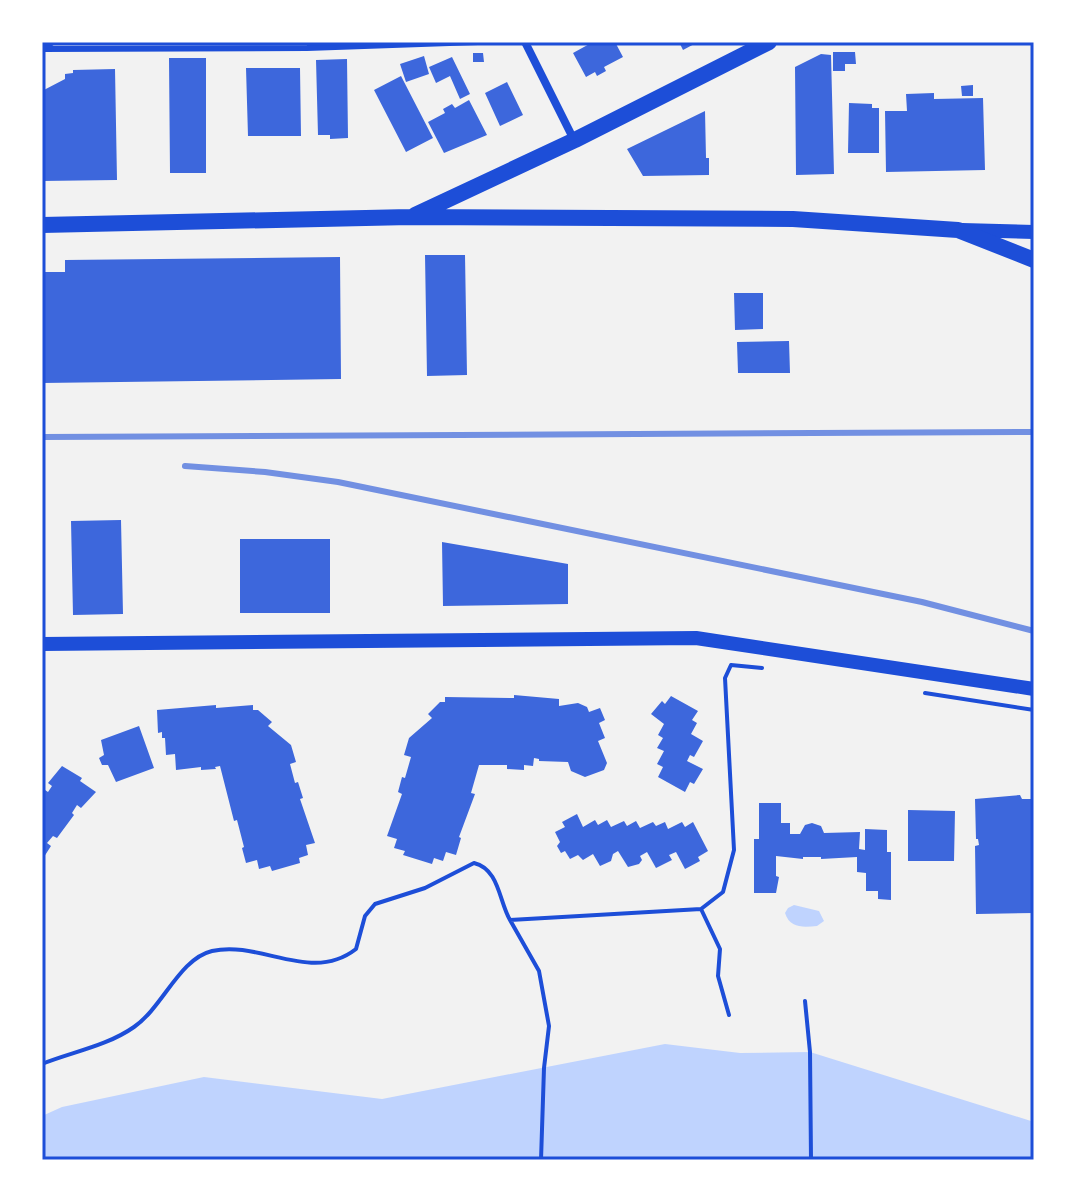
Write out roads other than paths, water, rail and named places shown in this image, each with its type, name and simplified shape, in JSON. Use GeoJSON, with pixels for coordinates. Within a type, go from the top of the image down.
{"type":"FeatureCollection","features":[{"type":"Feature","properties":{"kind":"main road"},"geometry":{"type":"LineString","coordinates":[[410,217],[575,140],[769,42]]}},
{"type":"Feature","properties":{"kind":"main road"},"geometry":{"type":"LineString","coordinates":[[42,225],[410,217],[793,219],[958,230],[1034,260]]}},
{"type":"Feature","properties":{"kind":"street"},"geometry":{"type":"LineString","coordinates":[[42,48],[51,42]]}},
{"type":"Feature","properties":{"kind":"street"},"geometry":{"type":"LineString","coordinates":[[525,42],[575,140]]}},
{"type":"Feature","properties":{"kind":"street"},"geometry":{"type":"LineString","coordinates":[[958,230],[1034,232]]}},
{"type":"Feature","properties":{"kind":"street"},"geometry":{"type":"LineString","coordinates":[[42,644],[696,638],[1034,689]]}},
{"type":"Feature","properties":{"kind":"lane"},"geometry":{"type":"LineString","coordinates":[[42,48],[307,48],[478,42]]}},
{"type":"Feature","properties":{"kind":"lane"},"geometry":{"type":"LineString","coordinates":[[888,42],[942,42]]}},
{"type":"Feature","properties":{"kind":"water"},"geometry":{"type":"Polygon","coordinates":[[[794,905],[819,911],[824,921],[817,926],[802,927],[790,922],[785,913],[794,905]]]}},
{"type":"Feature","properties":{"kind":"water"},"geometry":{"type":"Polygon","coordinates":[[[665,1044],[740,1053],[810,1052],[1031,1121],[1034,1124],[1034,1160],[42,1160],[42,1116],[62,1107],[204,1077],[382,1099],[665,1044]]]}},
{"type":"Feature","properties":{"kind":"railway"},"geometry":{"type":"LineString","coordinates":[[42,437],[1034,432]]}},
{"type":"Feature","properties":{"kind":"railway"},"geometry":{"type":"LineString","coordinates":[[185,466],[338,482],[922,602],[1034,631]]}}]}
